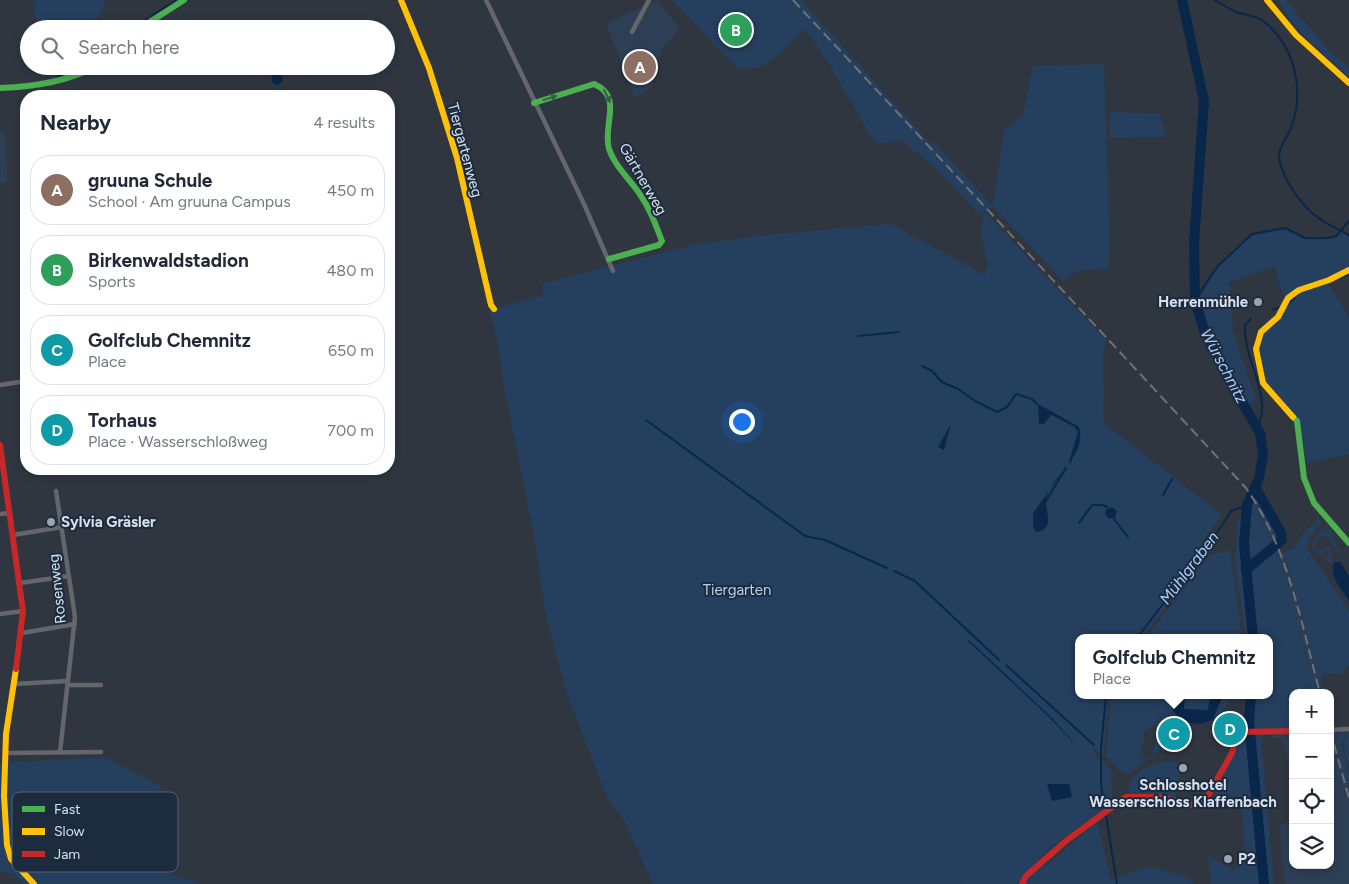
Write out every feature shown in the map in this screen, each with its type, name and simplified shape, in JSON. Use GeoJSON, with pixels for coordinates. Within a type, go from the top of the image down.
{"type":"FeatureCollection","features":[{"type":"Feature","properties":{"kind":"street"},"geometry":{"type":"LineString","coordinates":[[153,20],[184,0]]}},
{"type":"Feature","properties":{"kind":"street","name":"Tiergartenweg"},"geometry":{"type":"LineString","coordinates":[[401,0],[429,68],[456,158],[491,305],[494,309]]}},
{"type":"Feature","properties":{"kind":"street"},"geometry":{"type":"LineString","coordinates":[[486,0],[610,259],[613,270]]}},
{"type":"Feature","properties":{"kind":"street"},"geometry":{"type":"LineString","coordinates":[[632,32],[648,0]]}},
{"type":"Feature","properties":{"kind":"street"},"geometry":{"type":"LineString","coordinates":[[1267,0],[1310,48],[1349,83]]}},
{"type":"Feature","properties":{"kind":"street"},"geometry":{"type":"LineString","coordinates":[[1272,0],[1274,10]]}},
{"type":"Feature","properties":{"kind":"street"},"geometry":{"type":"LineString","coordinates":[[0,88],[48,84],[77,75]]}},
{"type":"Feature","properties":{"kind":"street","name":"Gärtnerweg"},"geometry":{"type":"LineString","coordinates":[[534,103],[594,84],[602,87],[606,94],[612,110],[607,142],[611,153],[620,171],[642,196],[662,241],[659,245],[610,259]]}},
{"type":"Feature","properties":{"kind":"street"},"geometry":{"type":"LineString","coordinates":[[1349,270],[1299,290],[1288,298],[1278,317],[1261,332],[1257,342],[1263,384],[1297,421],[1304,478],[1314,503],[1349,543]]}},
{"type":"Feature","properties":{"kind":"street"},"geometry":{"type":"LineString","coordinates":[[0,385],[20,382]]}},
{"type":"Feature","properties":{"kind":"street"},"geometry":{"type":"LineString","coordinates":[[0,445],[23,611],[22,633],[14,684],[3,734],[6,753],[4,796],[7,845],[12,860]]}},
{"type":"Feature","properties":{"kind":"street","name":"Rosenweg"},"geometry":{"type":"LineString","coordinates":[[56,491],[75,624],[60,752]]}},
{"type":"Feature","properties":{"kind":"street"},"geometry":{"type":"LineString","coordinates":[[0,514],[9,513]]}},
{"type":"Feature","properties":{"kind":"street"},"geometry":{"type":"LineString","coordinates":[[13,535],[62,527]]}},
{"type":"Feature","properties":{"kind":"street"},"geometry":{"type":"LineString","coordinates":[[20,583],[69,576]]}},
{"type":"Feature","properties":{"kind":"street"},"geometry":{"type":"LineString","coordinates":[[0,614],[23,611]]}},
{"type":"Feature","properties":{"kind":"street"},"geometry":{"type":"LineString","coordinates":[[22,633],[75,624]]}},
{"type":"Feature","properties":{"kind":"street"},"geometry":{"type":"LineString","coordinates":[[14,684],[101,684]]}},
{"type":"Feature","properties":{"kind":"street"},"geometry":{"type":"LineString","coordinates":[[1334,730],[1349,728]]}},
{"type":"Feature","properties":{"kind":"street"},"geometry":{"type":"LineString","coordinates":[[1022,884],[1033,870],[1104,811],[1126,797],[1159,797],[1193,804],[1205,801],[1232,753],[1239,731],[1289,731]]}},
{"type":"Feature","properties":{"kind":"street"},"geometry":{"type":"LineString","coordinates":[[6,753],[101,752]]}},
{"type":"Feature","properties":{"kind":"street"},"geometry":{"type":"LineString","coordinates":[[23,872],[34,884]]}},
{"type":"Feature","properties":{"kind":"shaded area"},"geometry":{"type":"Polygon","coordinates":[[[657,0],[680,29],[662,48],[652,87],[635,98],[606,24],[657,0]]]}},
{"type":"Feature","properties":{"kind":"shaded area"},"geometry":{"type":"Polygon","coordinates":[[[273,75],[281,75],[281,83],[277,85],[271,79],[273,75]]]}},
{"type":"Feature","properties":{"kind":"shaded area"},"geometry":{"type":"Polygon","coordinates":[[[0,131],[6,135],[7,182],[0,183],[0,131]]]}},
{"type":"Feature","properties":{"kind":"shaded area"},"geometry":{"type":"Polygon","coordinates":[[[1038,404],[1079,427],[1080,436],[1079,445],[1072,459],[1079,433],[1075,425],[1052,414],[1044,424],[1039,424],[1038,404]]]}},
{"type":"Feature","properties":{"kind":"shaded area"},"geometry":{"type":"Polygon","coordinates":[[[951,424],[944,450],[938,447],[951,424]]]}},
{"type":"Feature","properties":{"kind":"shaded area"},"geometry":{"type":"Polygon","coordinates":[[[1049,490],[1046,500],[1048,524],[1042,530],[1036,532],[1033,526],[1033,513],[1049,490]]]}},
{"type":"Feature","properties":{"kind":"shaded area"},"geometry":{"type":"Polygon","coordinates":[[[1257,500],[1279,539],[1273,541],[1254,502],[1257,500]]]}},
{"type":"Feature","properties":{"kind":"shaded area"},"geometry":{"type":"Polygon","coordinates":[[[1111,507],[1117,513],[1111,519],[1105,513],[1111,507]]]}},
{"type":"Feature","properties":{"kind":"shaded area"},"geometry":{"type":"Polygon","coordinates":[[[1284,552],[1321,689],[1316,689],[1279,554],[1284,552]]]}},
{"type":"Feature","properties":{"kind":"shaded area"},"geometry":{"type":"Polygon","coordinates":[[[1334,562],[1340,562],[1349,576],[1349,601],[1334,578],[1334,562]]]}},
{"type":"Feature","properties":{"kind":"shaded area"},"geometry":{"type":"Polygon","coordinates":[[[968,641],[1052,718],[1081,750],[1049,717],[968,641]]]}},
{"type":"Feature","properties":{"kind":"shaded area"},"geometry":{"type":"Polygon","coordinates":[[[1170,699],[1185,699],[1184,709],[1208,710],[1209,699],[1221,699],[1213,719],[1198,724],[1191,723],[1178,716],[1173,711],[1170,699]]]}},
{"type":"Feature","properties":{"kind":"shaded area"},"geometry":{"type":"Polygon","coordinates":[[[1274,733],[1289,733],[1289,766],[1281,738],[1270,739],[1274,733]]]}},
{"type":"Feature","properties":{"kind":"shaded area"},"geometry":{"type":"Polygon","coordinates":[[[1335,733],[1349,787],[1349,884],[1285,884],[1279,825],[1289,822],[1289,869],[1334,869],[1335,733]]]}},
{"type":"Feature","properties":{"kind":"shaded area"},"geometry":{"type":"Polygon","coordinates":[[[1047,784],[1069,784],[1072,797],[1052,801],[1047,784]]]}},
{"type":"Feature","properties":{"kind":"green space"},"geometry":{"type":"Polygon","coordinates":[[[37,0],[105,0],[101,14],[96,20],[37,20],[33,6],[37,0]]]}},
{"type":"Feature","properties":{"kind":"green space","name":"Tiergarten"},"geometry":{"type":"Polygon","coordinates":[[[672,0],[801,0],[928,141],[937,145],[993,206],[1004,131],[1023,115],[1033,66],[1104,64],[1110,249],[1108,269],[1079,270],[1063,281],[994,207],[984,211],[1106,340],[1103,352],[1104,423],[1222,515],[1201,543],[1210,546],[1208,552],[1145,634],[1075,634],[1075,699],[1108,699],[1104,755],[1095,749],[1092,751],[1111,770],[1112,797],[1109,805],[1049,848],[1018,884],[964,884],[958,881],[962,884],[653,884],[624,821],[607,798],[567,694],[547,621],[533,532],[503,383],[499,347],[489,310],[544,295],[541,284],[692,245],[764,235],[891,224],[985,275],[988,264],[981,236],[983,212],[978,214],[941,174],[900,140],[879,144],[872,139],[830,65],[805,29],[775,58],[759,67],[739,69],[672,0]]]}},
{"type":"Feature","properties":{"kind":"green space"},"geometry":{"type":"Polygon","coordinates":[[[1279,0],[1286,0],[1332,54],[1349,67],[1349,77],[1300,31],[1284,11],[1279,0]]]}},
{"type":"Feature","properties":{"kind":"green space"},"geometry":{"type":"Polygon","coordinates":[[[1110,112],[1160,114],[1166,137],[1110,138],[1110,112]]]}},
{"type":"Feature","properties":{"kind":"green space"},"geometry":{"type":"Polygon","coordinates":[[[1289,229],[1315,241],[1337,238],[1342,230],[1349,237],[1349,268],[1299,287],[1284,297],[1274,266],[1229,282],[1233,332],[1256,399],[1248,406],[1209,334],[1199,300],[1217,269],[1242,242],[1265,230],[1289,229]]]}},
{"type":"Feature","properties":{"kind":"green space"},"geometry":{"type":"Polygon","coordinates":[[[1326,281],[1349,317],[1349,454],[1307,463],[1299,420],[1295,414],[1271,394],[1264,383],[1259,356],[1259,341],[1265,331],[1279,321],[1288,298],[1326,281]]]}},
{"type":"Feature","properties":{"kind":"green space"},"geometry":{"type":"Polygon","coordinates":[[[1253,501],[1279,554],[1316,689],[1289,689],[1289,729],[1253,728],[1255,699],[1273,699],[1273,634],[1255,634],[1247,567],[1247,529],[1253,501]]]}},
{"type":"Feature","properties":{"kind":"green space"},"geometry":{"type":"Polygon","coordinates":[[[1243,516],[1244,570],[1251,634],[1245,634],[1235,560],[1238,521],[1243,516]]]}},
{"type":"Feature","properties":{"kind":"green space"},"geometry":{"type":"Polygon","coordinates":[[[1317,516],[1322,522],[1309,538],[1307,549],[1349,611],[1349,665],[1342,674],[1322,674],[1323,689],[1321,689],[1284,552],[1294,548],[1304,532],[1317,521],[1317,516]]]}},
{"type":"Feature","properties":{"kind":"green space"},"geometry":{"type":"Polygon","coordinates":[[[1324,529],[1331,530],[1333,539],[1349,570],[1329,538],[1324,536],[1317,539],[1314,548],[1321,551],[1331,547],[1332,563],[1323,561],[1331,552],[1328,549],[1319,555],[1312,549],[1313,540],[1324,529]]]}},
{"type":"Feature","properties":{"kind":"green space"},"geometry":{"type":"Polygon","coordinates":[[[1230,551],[1241,634],[1149,634],[1210,554],[1230,551]]]}},
{"type":"Feature","properties":{"kind":"green space"},"geometry":{"type":"Polygon","coordinates":[[[1111,699],[1171,699],[1178,717],[1168,714],[1167,716],[1172,727],[1168,728],[1164,719],[1150,729],[1145,729],[1141,757],[1149,758],[1129,774],[1124,774],[1106,757],[1111,699]]]}},
{"type":"Feature","properties":{"kind":"green space"},"geometry":{"type":"Polygon","coordinates":[[[1185,699],[1209,699],[1208,710],[1184,709],[1185,699]]]}},
{"type":"Feature","properties":{"kind":"green space"},"geometry":{"type":"Polygon","coordinates":[[[1221,699],[1229,699],[1221,719],[1213,719],[1221,699]]]}},
{"type":"Feature","properties":{"kind":"green space"},"geometry":{"type":"Polygon","coordinates":[[[1345,732],[1345,737],[1341,744],[1349,775],[1349,787],[1335,733],[1345,732]]]}},
{"type":"Feature","properties":{"kind":"green space"},"geometry":{"type":"Polygon","coordinates":[[[1349,732],[1349,770],[1343,743],[1349,732]]]}},
{"type":"Feature","properties":{"kind":"green space"},"geometry":{"type":"Polygon","coordinates":[[[1241,734],[1263,734],[1264,739],[1261,740],[1274,884],[1211,884],[1208,856],[1234,870],[1245,852],[1242,810],[1210,800],[1219,787],[1218,784],[1241,734]]]}},
{"type":"Feature","properties":{"kind":"green space"},"geometry":{"type":"Polygon","coordinates":[[[1156,741],[1160,742],[1161,748],[1152,758],[1156,741]]]}},
{"type":"Feature","properties":{"kind":"green space"},"geometry":{"type":"Polygon","coordinates":[[[104,757],[161,786],[158,792],[12,792],[12,872],[168,872],[169,874],[201,884],[23,884],[15,875],[4,871],[0,873],[0,763],[104,757]]]}},
{"type":"Feature","properties":{"kind":"green space"},"geometry":{"type":"Polygon","coordinates":[[[1166,761],[1177,763],[1182,788],[1175,791],[1176,798],[1132,796],[1129,793],[1129,786],[1136,775],[1147,768],[1166,761]]]}},
{"type":"Feature","properties":{"kind":"green space"},"geometry":{"type":"Polygon","coordinates":[[[1097,822],[1111,880],[1150,866],[1189,878],[1193,884],[1023,884],[1040,865],[1047,865],[1097,822]]]}},
{"type":"Feature","properties":{"kind":"waterway"},"geometry":{"type":"LineString","coordinates":[[151,16],[177,0]]}},
{"type":"Feature","properties":{"kind":"waterway","name":"Würschnitz"},"geometry":{"type":"LineString","coordinates":[[1182,0],[1204,101],[1194,242],[1195,300],[1204,330],[1227,376],[1260,433],[1263,455],[1259,478],[1247,505],[1244,544],[1253,634]]}},
{"type":"Feature","properties":{"kind":"waterway","name":"Mühlgraben"},"geometry":{"type":"LineString","coordinates":[[1214,0],[1234,11],[1260,19],[1274,31],[1283,43],[1290,56],[1297,84],[1295,114],[1291,128],[1279,153],[1283,172],[1292,189],[1311,212],[1349,236]]}},
{"type":"Feature","properties":{"kind":"waterway"},"geometry":{"type":"LineString","coordinates":[[57,77],[63,75]]}},
{"type":"Feature","properties":{"kind":"waterway"},"geometry":{"type":"LineString","coordinates":[[1195,300],[1217,267],[1252,234],[1285,228],[1305,238],[1327,238],[1336,236],[1349,221]]}},
{"type":"Feature","properties":{"kind":"waterway","name":"Mühlgraben"},"geometry":{"type":"LineString","coordinates":[[1340,278],[1349,274]]}},
{"type":"Feature","properties":{"kind":"waterway","name":"Mühlgraben"},"geometry":{"type":"LineString","coordinates":[[1287,305],[1298,294]]}},
{"type":"Feature","properties":{"kind":"waterway","name":"Mühlgraben"},"geometry":{"type":"LineString","coordinates":[[1272,310],[1281,307]]}},
{"type":"Feature","properties":{"kind":"waterway","name":"Mühlgraben"},"geometry":{"type":"LineString","coordinates":[[1251,319],[1245,325],[1246,339],[1262,403],[1261,416],[1257,428]]}},
{"type":"Feature","properties":{"kind":"waterway"},"geometry":{"type":"LineString","coordinates":[[858,336],[899,332]]}},
{"type":"Feature","properties":{"kind":"waterway"},"geometry":{"type":"LineString","coordinates":[[922,366],[932,371],[942,382],[958,389],[975,401],[997,412],[1007,407],[1016,394],[1032,399],[1037,404]]}},
{"type":"Feature","properties":{"kind":"waterway"},"geometry":{"type":"LineString","coordinates":[[1052,414],[1075,426],[1079,432],[1070,462]]}},
{"type":"Feature","properties":{"kind":"waterway"},"geometry":{"type":"LineString","coordinates":[[646,420],[805,536],[825,540],[887,568]]}},
{"type":"Feature","properties":{"kind":"waterway"},"geometry":{"type":"LineString","coordinates":[[1046,501],[1066,468]]}},
{"type":"Feature","properties":{"kind":"waterway"},"geometry":{"type":"LineString","coordinates":[[1163,495],[1172,479]]}},
{"type":"Feature","properties":{"kind":"waterway"},"geometry":{"type":"LineString","coordinates":[[1246,570],[1282,540],[1281,533],[1255,487]]}},
{"type":"Feature","properties":{"kind":"waterway"},"geometry":{"type":"LineString","coordinates":[[1079,523],[1092,505],[1107,507]]}},
{"type":"Feature","properties":{"kind":"waterway","name":"Mühlgraben"},"geometry":{"type":"LineString","coordinates":[[1140,634],[1215,536],[1231,511],[1247,505]]}},
{"type":"Feature","properties":{"kind":"waterway"},"geometry":{"type":"LineString","coordinates":[[1114,519],[1128,537]]}},
{"type":"Feature","properties":{"kind":"waterway"},"geometry":{"type":"LineString","coordinates":[[894,571],[915,581],[999,660]]}},
{"type":"Feature","properties":{"kind":"waterway"},"geometry":{"type":"LineString","coordinates":[[1006,665],[1094,745]]}},
{"type":"Feature","properties":{"kind":"waterway","name":"Mühlgraben"},"geometry":{"type":"LineString","coordinates":[[1106,699],[1101,749],[1101,784],[1117,884]]}},
{"type":"Feature","properties":{"kind":"waterway","name":"Würschnitz"},"geometry":{"type":"LineString","coordinates":[[1251,699],[1249,721],[1264,884]]}},
{"type":"Feature","properties":{"kind":"railway"},"geometry":{"type":"LineString","coordinates":[[793,0],[1246,488],[1273,535],[1283,561],[1292,586],[1319,689]]}},
{"type":"Feature","properties":{"kind":"railway"},"geometry":{"type":"LineString","coordinates":[[1331,734],[1349,798]]}},
{"type":"Feature","properties":{"kind":"traffic: fast"},"geometry":{"type":"LineString","coordinates":[[153,20],[184,0]]}},
{"type":"Feature","properties":{"kind":"traffic: fast"},"geometry":{"type":"LineString","coordinates":[[0,88],[50,83],[76,75]]}},
{"type":"Feature","properties":{"kind":"traffic: fast"},"geometry":{"type":"LineString","coordinates":[[534,103],[594,84],[608,96],[610,104],[609,149],[619,168],[645,201],[662,241],[659,245],[609,259]]}},
{"type":"Feature","properties":{"kind":"traffic: fast"},"geometry":{"type":"LineString","coordinates":[[1293,417],[1297,421],[1304,478],[1314,503],[1349,543]]}},
{"type":"Feature","properties":{"kind":"traffic: slow"},"geometry":{"type":"LineString","coordinates":[[401,0],[429,68],[457,158],[491,305],[494,309]]}},
{"type":"Feature","properties":{"kind":"traffic: slow"},"geometry":{"type":"LineString","coordinates":[[1267,0],[1296,35],[1349,83]]}},
{"type":"Feature","properties":{"kind":"traffic: slow"},"geometry":{"type":"LineString","coordinates":[[1293,417],[1263,383],[1256,349],[1261,332],[1278,317],[1288,298],[1299,290],[1329,280],[1349,270]]}},
{"type":"Feature","properties":{"kind":"traffic: slow"},"geometry":{"type":"LineString","coordinates":[[12,860],[7,845],[4,796],[6,734],[16,669]]}},
{"type":"Feature","properties":{"kind":"traffic: slow"},"geometry":{"type":"LineString","coordinates":[[23,872],[34,884]]}},
{"type":"Feature","properties":{"kind":"traffic: jam"},"geometry":{"type":"LineString","coordinates":[[0,445],[23,611],[16,669]]}},
{"type":"Feature","properties":{"kind":"traffic: jam"},"geometry":{"type":"LineString","coordinates":[[1022,884],[1026,876],[1067,840],[1126,797],[1159,797],[1193,805],[1205,801],[1232,753],[1237,732],[1289,731]]}},
{"type":"Feature","properties":{"kind":"place","name":"Birkenwaldstadion"},"geometry":{"type":"Point","coordinates":[736,30]}},
{"type":"Feature","properties":{"kind":"place","name":"gruuna Schule"},"geometry":{"type":"Point","coordinates":[640,67]}},
{"type":"Feature","properties":{"kind":"place","name":"Herrenmühle"},"geometry":{"type":"Point","coordinates":[1258,302]}},
{"type":"Feature","properties":{"kind":"place","name":"Sylvia Gräsler"},"geometry":{"type":"Point","coordinates":[51,522]}},
{"type":"Feature","properties":{"kind":"place","name":"Torhaus"},"geometry":{"type":"Point","coordinates":[1230,729]}},
{"type":"Feature","properties":{"kind":"place","name":"Golfclub Chemnitz"},"geometry":{"type":"Point","coordinates":[1174,734]}},
{"type":"Feature","properties":{"kind":"place","name":"Schlosshotel Wasserschloss Klaffenbach"},"geometry":{"type":"Point","coordinates":[1183,768]}},
{"type":"Feature","properties":{"kind":"place","name":"P2"},"geometry":{"type":"Point","coordinates":[1228,859]}}]}
